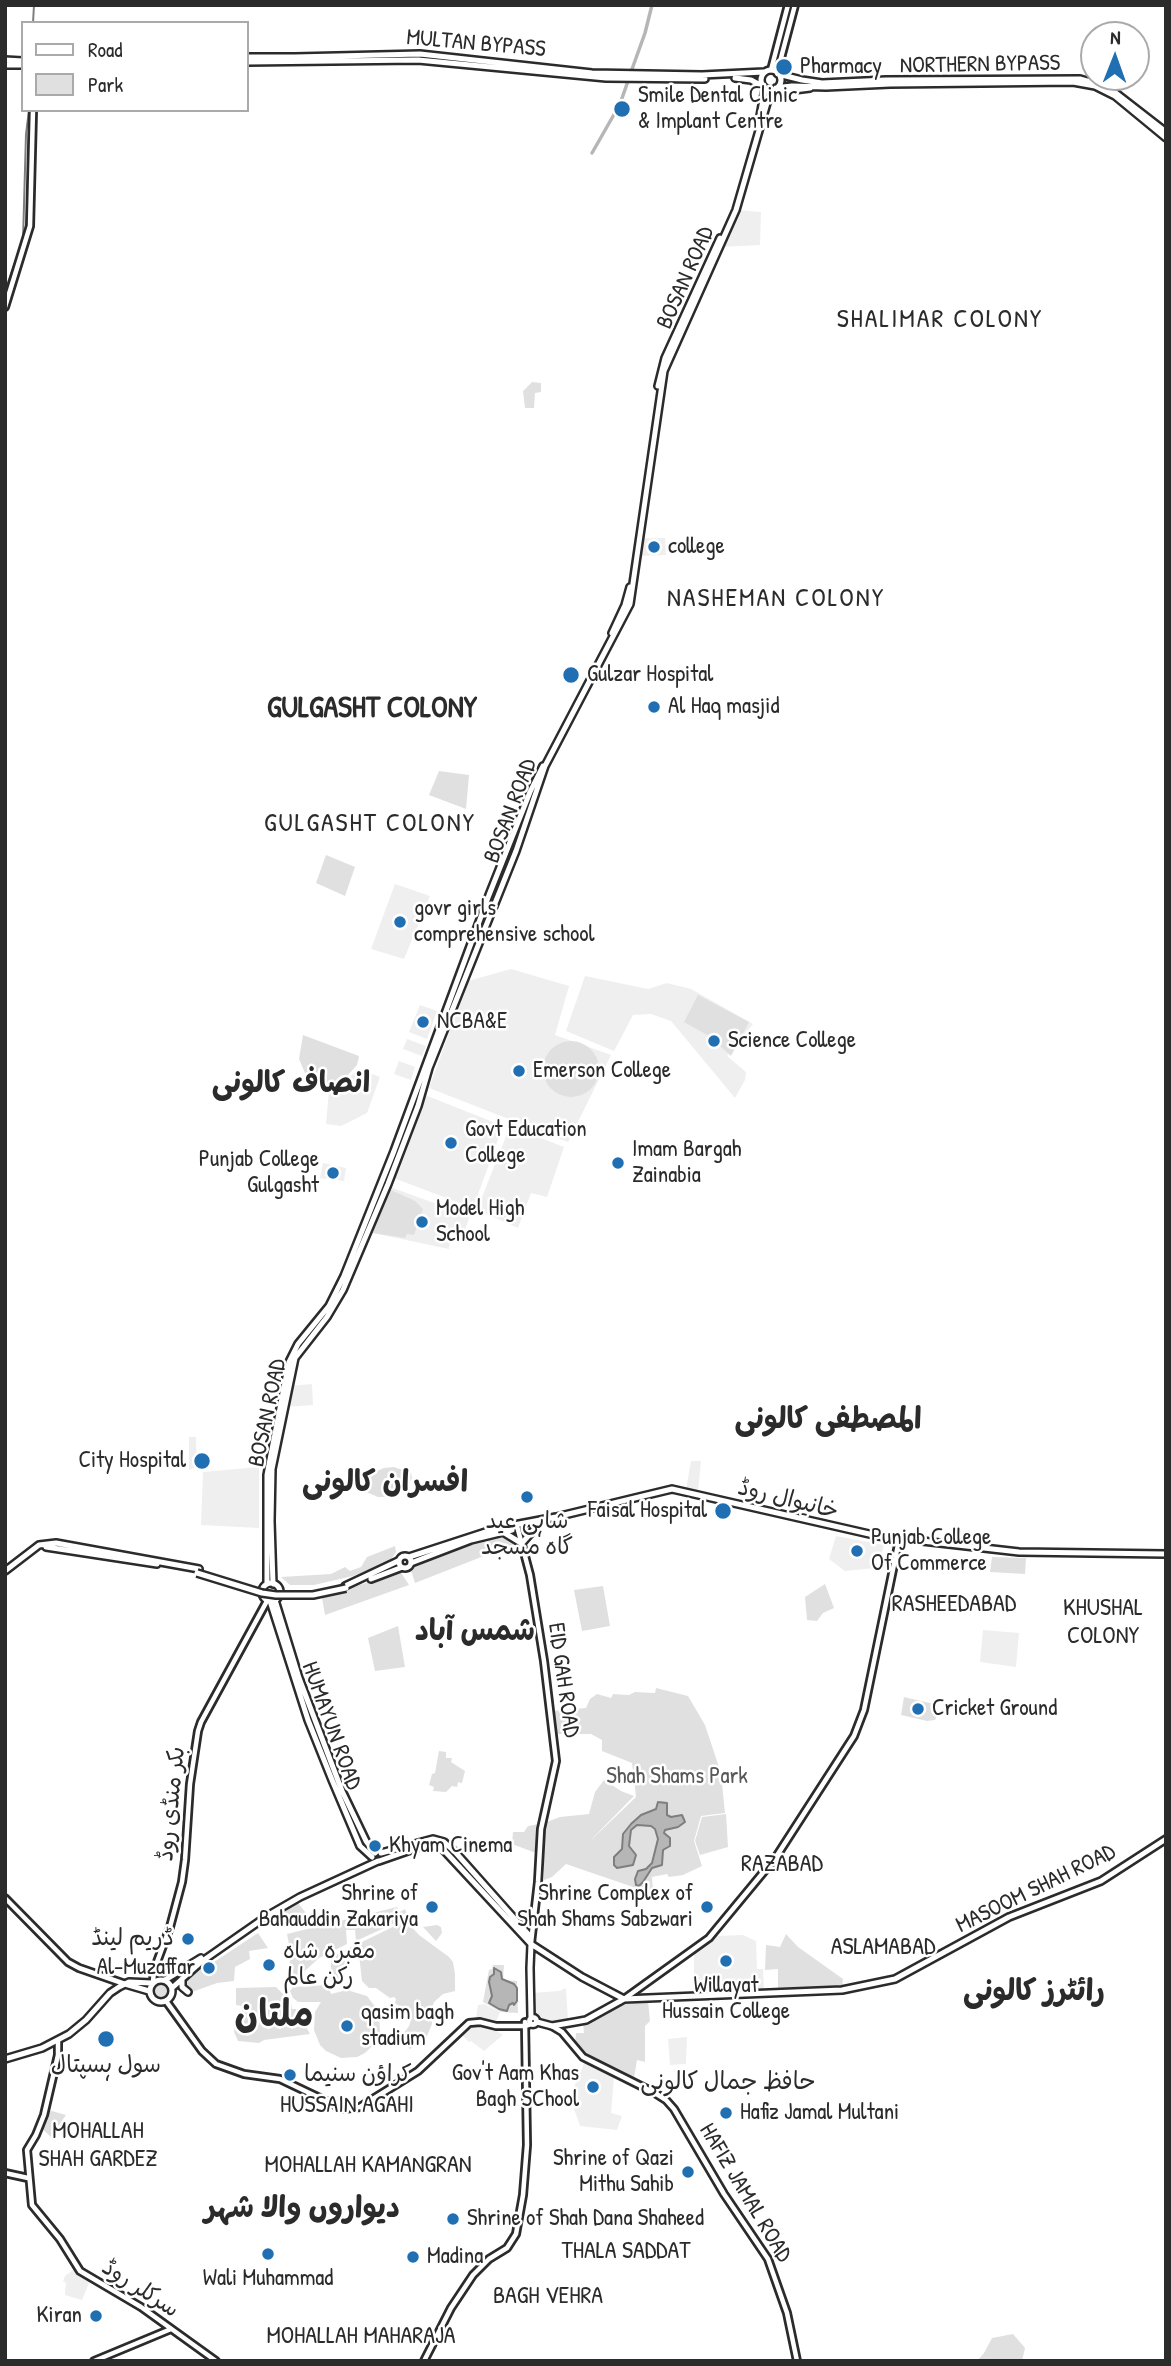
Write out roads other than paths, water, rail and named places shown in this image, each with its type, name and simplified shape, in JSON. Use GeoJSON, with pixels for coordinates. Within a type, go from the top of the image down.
{"type":"FeatureCollection","features":[{"type":"Feature","properties":{"kind":"main road"},"geometry":{"type":"LineString","coordinates":[[703,77],[746,79],[776,89],[781,80],[776,72],[788,5]]}},
{"type":"Feature","properties":{"kind":"main road"},"geometry":{"type":"LineString","coordinates":[[776,72],[795,5]]}},
{"type":"Feature","properties":{"kind":"main road","name":"MULTAN BYPASS"},"geometry":{"type":"LineString","coordinates":[[248,59],[418,60],[592,77],[703,77]]}},
{"type":"Feature","properties":{"kind":"main road"},"geometry":{"type":"LineString","coordinates":[[764,72],[761,80],[764,87]]}},
{"type":"Feature","properties":{"kind":"main road"},"geometry":{"type":"LineString","coordinates":[[703,77],[776,72]]}},
{"type":"Feature","properties":{"kind":"main road","name":"NORTHERN BYPASS"},"geometry":{"type":"LineString","coordinates":[[776,72],[822,83],[1080,79],[1108,87],[1166,132]]}},
{"type":"Feature","properties":{"kind":"main road","name":"NORTHERN BYPASS"},"geometry":{"type":"LineString","coordinates":[[776,89],[792,86],[890,83],[1073,82],[1095,86],[1115,96],[1166,138]]}},
{"type":"Feature","properties":{"kind":"main road","name":"BOSAN ROAD"},"geometry":{"type":"LineString","coordinates":[[270,1584],[272,1469],[294,1363],[300,1350],[339,1298],[403,1137],[418,1107],[426,1076],[475,943],[493,896],[516,850],[545,766],[630,604],[662,382],[669,354],[738,195],[764,87]]}},
{"type":"Feature","properties":{"kind":"main road"},"geometry":{"type":"LineString","coordinates":[[769,99],[786,91],[813,87]]}},
{"type":"Feature","properties":{"kind":"main road","name":"BOSAN ROAD"},"geometry":{"type":"LineString","coordinates":[[669,354],[739,203],[769,99],[776,89]]}},
{"type":"Feature","properties":{"kind":"main road"},"geometry":{"type":"LineString","coordinates":[[5,307],[30,226],[33,112]]}},
{"type":"Feature","properties":{"kind":"main road","name":"خانیوال روڈ"},"geometry":{"type":"LineString","coordinates":[[410,1560],[483,1536],[661,1491],[679,1490],[877,1536],[1033,1552],[1166,1555]]}},
{"type":"Feature","properties":{"kind":"main road","name":"خانیوال روڈ"},"geometry":{"type":"LineString","coordinates":[[519,1527],[661,1492],[679,1492],[860,1536],[896,1542],[1032,1555],[1166,1555]]}},
{"type":"Feature","properties":{"kind":"main road"},"geometry":{"type":"LineString","coordinates":[[503,1532],[522,1544],[539,1524]]}},
{"type":"Feature","properties":{"kind":"main road"},"geometry":{"type":"LineString","coordinates":[[436,1550],[478,1534],[519,1527]]}},
{"type":"Feature","properties":{"kind":"main road","name":"EID GAH ROAD"},"geometry":{"type":"LineString","coordinates":[[519,1527],[544,1661],[556,1761],[541,1829],[531,1944]]}},
{"type":"Feature","properties":{"kind":"main road"},"geometry":{"type":"LineString","coordinates":[[5,2059],[58,2041],[86,2020],[114,1989],[125,1983],[153,1983],[180,1973],[265,1913],[376,1857],[434,1844],[440,1846],[531,1944],[582,1977],[624,1999],[709,1938],[776,1857],[854,1736],[864,1710],[898,1545]]}},
{"type":"Feature","properties":{"kind":"main road"},"geometry":{"type":"LineString","coordinates":[[5,1573],[35,1551],[52,1547],[183,1569],[262,1593],[313,1595],[345,1587],[399,1564],[403,1557],[410,1560],[407,1567],[399,1564]]}},
{"type":"Feature","properties":{"kind":"main road"},"geometry":{"type":"LineString","coordinates":[[270,1584],[278,1587],[280,1593],[271,1601],[262,1593],[263,1588],[270,1584]]}},
{"type":"Feature","properties":{"kind":"main road","name":"HUMAYUN ROAD"},"geometry":{"type":"LineString","coordinates":[[271,1601],[281,1620],[305,1693],[345,1798],[376,1857]]}},
{"type":"Feature","properties":{"kind":"main road","name":"HUMAYUN ROAD"},"geometry":{"type":"LineString","coordinates":[[271,1601],[308,1720],[331,1780],[360,1846],[376,1857]]}},
{"type":"Feature","properties":{"kind":"main road","name":"بکر منڈی روڈ"},"geometry":{"type":"LineString","coordinates":[[153,1983],[154,1970],[170,1927],[182,1882],[190,1784],[198,1731],[271,1601]]}},
{"type":"Feature","properties":{"kind":"main road","name":"MASOOM SHAH ROAD"},"geometry":{"type":"LineString","coordinates":[[552,2026],[586,2020],[624,1999],[842,1990],[895,1979],[1009,1917],[1101,1881],[1166,1839]]}},
{"type":"Feature","properties":{"kind":"main road"},"geometry":{"type":"LineString","coordinates":[[166,2001],[172,1988],[184,1976],[249,1927],[376,1857]]}},
{"type":"Feature","properties":{"kind":"main road"},"geometry":{"type":"LineString","coordinates":[[5,1898],[68,1962],[149,1991],[155,2001],[166,2001]]}},
{"type":"Feature","properties":{"kind":"main road"},"geometry":{"type":"LineString","coordinates":[[425,2361],[451,2308],[473,2275],[489,2259],[506,2248],[516,2234],[523,2195],[527,2145],[531,1944]]}},
{"type":"Feature","properties":{"kind":"main road"},"geometry":{"type":"LineString","coordinates":[[184,1976],[181,1984],[188,1992]]}},
{"type":"Feature","properties":{"kind":"main road"},"geometry":{"type":"LineString","coordinates":[[165,1980],[172,1988]]}},
{"type":"Feature","properties":{"kind":"main road"},"geometry":{"type":"LineString","coordinates":[[149,1991],[153,1983]]}},
{"type":"Feature","properties":{"kind":"main road"},"geometry":{"type":"LineString","coordinates":[[166,2001],[202,2051],[215,2064],[244,2074],[280,2079],[343,2109],[360,2107],[418,2071],[469,2023],[530,2022],[552,2026]]}},
{"type":"Feature","properties":{"kind":"main road","name":"HAFIZ JAMAL ROAD"},"geometry":{"type":"LineString","coordinates":[[552,2026],[562,2032],[583,2057],[655,2093],[674,2109],[725,2196],[768,2259],[787,2313],[797,2361]]}},
{"type":"Feature","properties":{"kind":"main road","name":"سرکلر روڈ"},"geometry":{"type":"LineString","coordinates":[[58,2041],[44,2115],[27,2150],[32,2205],[60,2239],[80,2271],[141,2307],[216,2361]]}},
{"type":"Feature","properties":{"kind":"main road"},"geometry":{"type":"LineString","coordinates":[[5,2173],[28,2178]]}},
{"type":"Feature","properties":{"kind":"main road"},"geometry":{"type":"LineString","coordinates":[[94,2361],[172,2329]]}},
{"type":"Feature","properties":{"kind":"waterway"},"geometry":{"type":"LineString","coordinates":[[33,21],[34,5]]}},
{"type":"Feature","properties":{"kind":"waterway"},"geometry":{"type":"LineString","coordinates":[[631,72],[652,5]]}},
{"type":"Feature","properties":{"kind":"waterway"},"geometry":{"type":"LineString","coordinates":[[592,153],[620,104],[628,81]]}},
{"type":"Feature","properties":{"kind":"waterway"},"geometry":{"type":"LineString","coordinates":[[5,291],[23,240],[29,112]]}},
{"type":"Feature","properties":{"kind":"place","name":"Pharmacy"},"geometry":{"type":"Point","coordinates":[784,67]}},
{"type":"Feature","properties":{"kind":"place","name":"Smile Dental Clinic & Implant Centre"},"geometry":{"type":"Point","coordinates":[622,109]}},
{"type":"Feature","properties":{"kind":"place","name":"college"},"geometry":{"type":"Point","coordinates":[654,547]}},
{"type":"Feature","properties":{"kind":"place","name":"Gulzar Hospital"},"geometry":{"type":"Point","coordinates":[571,675]}},
{"type":"Feature","properties":{"kind":"place","name":"Al Haq masjid"},"geometry":{"type":"Point","coordinates":[654,707]}},
{"type":"Feature","properties":{"kind":"place","name":"govr girls comprehensive school"},"geometry":{"type":"Point","coordinates":[400,922]}},
{"type":"Feature","properties":{"kind":"place","name":"NCBA&E"},"geometry":{"type":"Point","coordinates":[423,1022]}},
{"type":"Feature","properties":{"kind":"place","name":"Science College"},"geometry":{"type":"Point","coordinates":[714,1041]}},
{"type":"Feature","properties":{"kind":"place","name":"Emerson College"},"geometry":{"type":"Point","coordinates":[519,1071]}},
{"type":"Feature","properties":{"kind":"place","name":"Govt Education College"},"geometry":{"type":"Point","coordinates":[451,1143]}},
{"type":"Feature","properties":{"kind":"place","name":"Imam Bargah Zainabia"},"geometry":{"type":"Point","coordinates":[618,1163]}},
{"type":"Feature","properties":{"kind":"place","name":"Punjab College Gulgasht"},"geometry":{"type":"Point","coordinates":[333,1173]}},
{"type":"Feature","properties":{"kind":"place","name":"Model High School"},"geometry":{"type":"Point","coordinates":[422,1222]}},
{"type":"Feature","properties":{"kind":"place","name":"City Hospital"},"geometry":{"type":"Point","coordinates":[202,1461]}},
{"type":"Feature","properties":{"kind":"place","name":"شاہی عید گاہ مسجد"},"geometry":{"type":"Point","coordinates":[527,1497]}},
{"type":"Feature","properties":{"kind":"place","name":"Faisal Hospital"},"geometry":{"type":"Point","coordinates":[723,1511]}},
{"type":"Feature","properties":{"kind":"place","name":"Punjab College Of Commerce"},"geometry":{"type":"Point","coordinates":[857,1551]}},
{"type":"Feature","properties":{"kind":"place","name":"Cricket Ground"},"geometry":{"type":"Point","coordinates":[918,1709]}},
{"type":"Feature","properties":{"kind":"place","name":"Khyam Cinema"},"geometry":{"type":"Point","coordinates":[375,1846]}},
{"type":"Feature","properties":{"kind":"place","name":"Shrine of Bahauddin Zakariya"},"geometry":{"type":"Point","coordinates":[432,1907]}},
{"type":"Feature","properties":{"kind":"place","name":"Shrine Complex of Shah Shams Sabzwari"},"geometry":{"type":"Point","coordinates":[707,1907]}},
{"type":"Feature","properties":{"kind":"place","name":"ڈریم لینڈ"},"geometry":{"type":"Point","coordinates":[188,1939]}},
{"type":"Feature","properties":{"kind":"place","name":"Willayat Hussain College"},"geometry":{"type":"Point","coordinates":[726,1961]}},
{"type":"Feature","properties":{"kind":"place","name":"مقبرہ شاہ رکن عالم"},"geometry":{"type":"Point","coordinates":[269,1965]}},
{"type":"Feature","properties":{"kind":"place","name":"Al-Muzaffar"},"geometry":{"type":"Point","coordinates":[209,1968]}},
{"type":"Feature","properties":{"kind":"place","name":"qasim bagh stadium"},"geometry":{"type":"Point","coordinates":[347,2026]}},
{"type":"Feature","properties":{"kind":"place","name":"سول ہسپتال"},"geometry":{"type":"Point","coordinates":[106,2039]}},
{"type":"Feature","properties":{"kind":"place","name":"کراؤن سنیما"},"geometry":{"type":"Point","coordinates":[290,2075]}},
{"type":"Feature","properties":{"kind":"place","name":"Gov't Aam Khas Bagh SChool"},"geometry":{"type":"Point","coordinates":[593,2087]}},
{"type":"Feature","properties":{"kind":"place","name":"Hafiz Jamal Multani"},"geometry":{"type":"Point","coordinates":[726,2113]}},
{"type":"Feature","properties":{"kind":"place","name":"Shrine of Qazi Mithu Sahib"},"geometry":{"type":"Point","coordinates":[688,2172]}},
{"type":"Feature","properties":{"kind":"place","name":"Shrine of Shah Dana Shaheed"},"geometry":{"type":"Point","coordinates":[453,2219]}},
{"type":"Feature","properties":{"kind":"place","name":"Wali Muhammad"},"geometry":{"type":"Point","coordinates":[268,2254]}},
{"type":"Feature","properties":{"kind":"place","name":"Madina"},"geometry":{"type":"Point","coordinates":[413,2257]}},
{"type":"Feature","properties":{"kind":"place","name":"Kiran"},"geometry":{"type":"Point","coordinates":[96,2316]}},
{"type":"Feature","properties":{"kind":"district","name":"SHALIMAR COLONY"},"geometry":{"type":"Point","coordinates":[940,320]}},
{"type":"Feature","properties":{"kind":"district","name":"NASHEMAN COLONY"},"geometry":{"type":"Point","coordinates":[776,599]}},
{"type":"Feature","properties":{"kind":"district","name":"GULGASHT COLONY"},"geometry":{"type":"Point","coordinates":[372,709]}},
{"type":"Feature","properties":{"kind":"district","name":"GULGASHT COLONY"},"geometry":{"type":"Point","coordinates":[370,824]}},
{"type":"Feature","properties":{"kind":"district","name":"انصاف کالونی"},"geometry":{"type":"Point","coordinates":[291,1084]}},
{"type":"Feature","properties":{"kind":"district","name":"المصطفی کالونی"},"geometry":{"type":"Point","coordinates":[828,1420]}},
{"type":"Feature","properties":{"kind":"district","name":"افسران کالونی"},"geometry":{"type":"Point","coordinates":[385,1483]}},
{"type":"Feature","properties":{"kind":"district","name":"RASHEEDABAD"},"geometry":{"type":"Point","coordinates":[954,1605]}},
{"type":"Feature","properties":{"kind":"district","name":"KHUSHAL COLONY"},"geometry":{"type":"Point","coordinates":[1103,1623]}},
{"type":"Feature","properties":{"kind":"district","name":"شمس آباد"},"geometry":{"type":"Point","coordinates":[475,1632]}},
{"type":"Feature","properties":{"kind":"district","name":"RAZABAD"},"geometry":{"type":"Point","coordinates":[782,1865]}},
{"type":"Feature","properties":{"kind":"district","name":"ASLAMABAD"},"geometry":{"type":"Point","coordinates":[883,1948]}},
{"type":"Feature","properties":{"kind":"district","name":"رائٹرز کالونی"},"geometry":{"type":"Point","coordinates":[1034,1992]}},
{"type":"Feature","properties":{"kind":"district","name":"ملتان"},"geometry":{"type":"Point","coordinates":[274,2016]}},
{"type":"Feature","properties":{"kind":"district","name":"حافظ جمال کالونی"},"geometry":{"type":"Point","coordinates":[728,2083]}},
{"type":"Feature","properties":{"kind":"district","name":"HUSSAIN AGAHI"},"geometry":{"type":"Point","coordinates":[347,2106]}},
{"type":"Feature","properties":{"kind":"district","name":"MOHALLAH SHAH GARDEZ"},"geometry":{"type":"Point","coordinates":[98,2146]}},
{"type":"Feature","properties":{"kind":"district","name":"MOHALLAH KAMANGRAN"},"geometry":{"type":"Point","coordinates":[368,2166]}},
{"type":"Feature","properties":{"kind":"district","name":"دیواروں والا شہر"},"geometry":{"type":"Point","coordinates":[302,2209]}},
{"type":"Feature","properties":{"kind":"district","name":"THALA SADDAT"},"geometry":{"type":"Point","coordinates":[626,2252]}},
{"type":"Feature","properties":{"kind":"district","name":"BAGH VEHRA"},"geometry":{"type":"Point","coordinates":[548,2297]}},
{"type":"Feature","properties":{"kind":"district","name":"MOHALLAH MAHARAJA"},"geometry":{"type":"Point","coordinates":[361,2337]}},
{"type":"Feature","properties":{"kind":"park label","name":"Shah Shams Park"},"geometry":{"type":"Point","coordinates":[677,1777]}}]}
